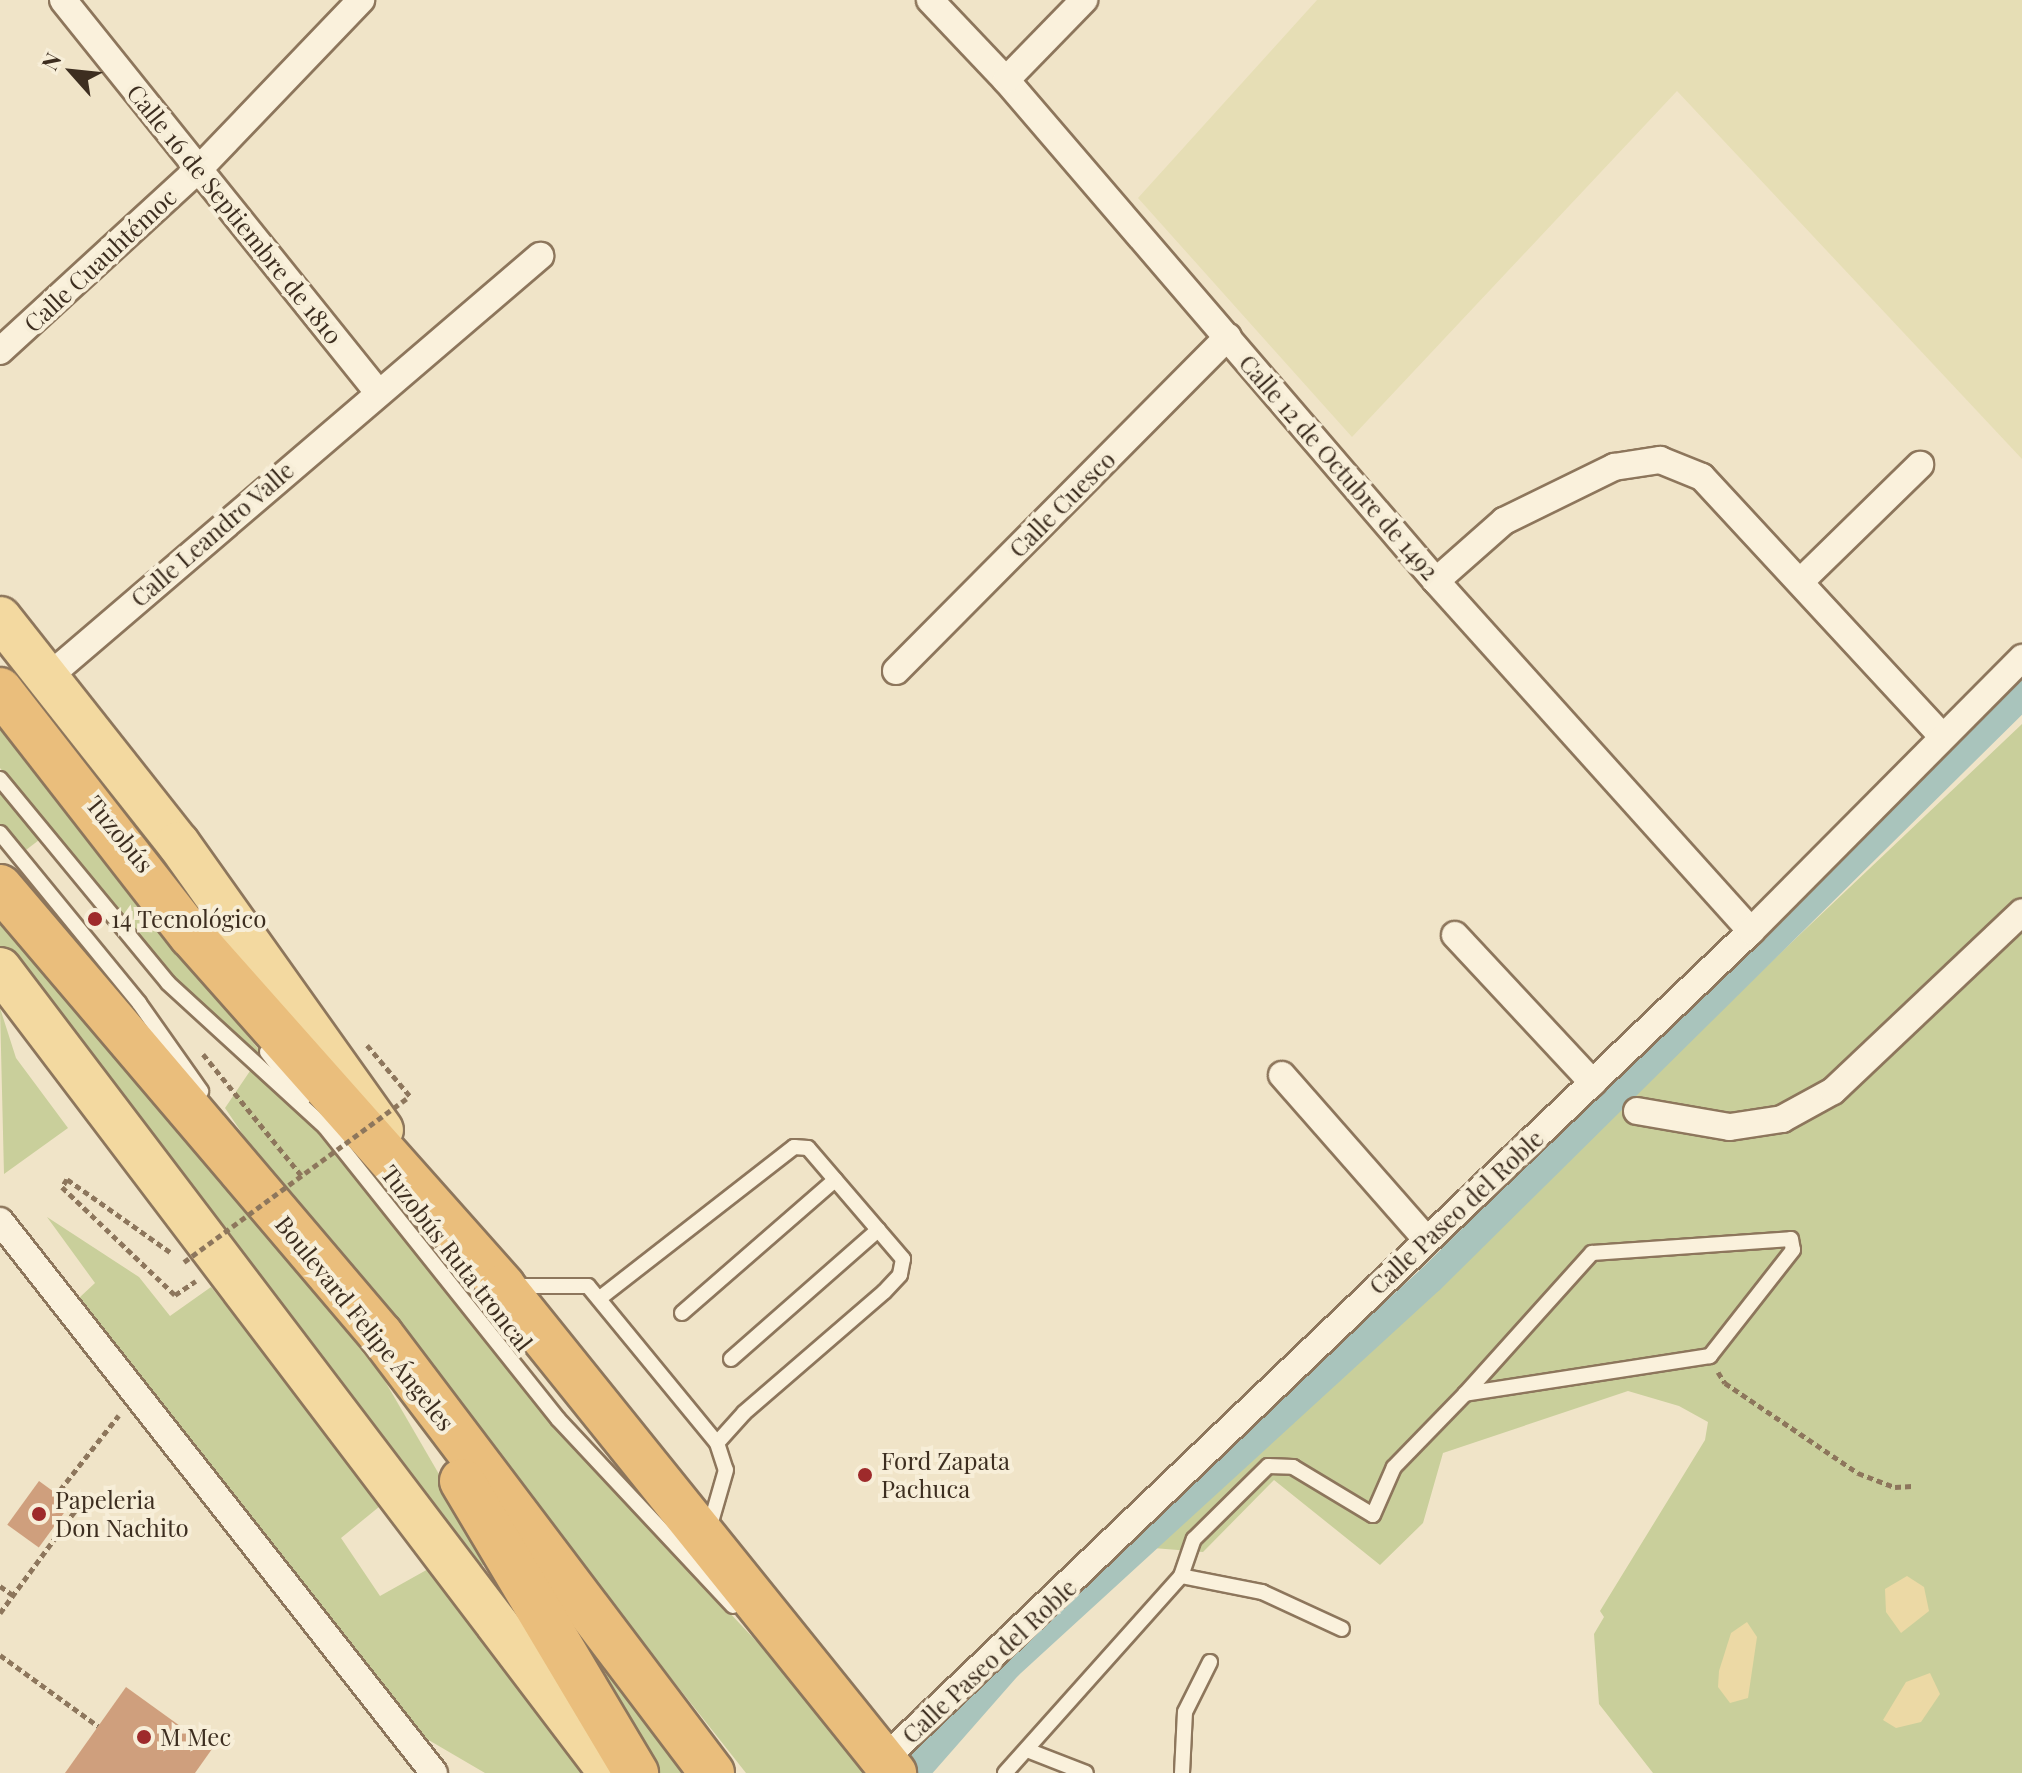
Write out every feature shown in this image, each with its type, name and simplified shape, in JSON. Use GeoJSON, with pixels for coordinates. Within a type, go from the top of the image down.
{"type":"FeatureCollection","features":[{"type":"Feature","properties":{"kind":"highway"},"geometry":{"type":"LineString","coordinates":[[0,690],[191,935],[503,1287],[890,1768]]}},
{"type":"Feature","properties":{"kind":"highway","name":"Boulevard Felipe Ángeles"},"geometry":{"type":"LineString","coordinates":[[0,887],[381,1335],[712,1773]]}},
{"type":"Feature","properties":{"kind":"highway"},"geometry":{"type":"LineString","coordinates":[[381,1335],[494,1536],[636,1773]]}},
{"type":"Feature","properties":{"kind":"main road"},"geometry":{"type":"LineString","coordinates":[[0,618],[322,1039],[432,1204]]}},
{"type":"Feature","properties":{"kind":"main road"},"geometry":{"type":"LineString","coordinates":[[0,969],[610,1773]]}},
{"type":"Feature","properties":{"kind":"street","name":"Calle 16 de Septiembre de 1810"},"geometry":{"type":"LineString","coordinates":[[63,0],[377,391]]}},
{"type":"Feature","properties":{"kind":"street","name":"Calle Cuauhtémoc"},"geometry":{"type":"LineString","coordinates":[[0,351],[200,168],[361,0]]}},
{"type":"Feature","properties":{"kind":"street","name":"Calle 12 de Octubre de 1492"},"geometry":{"type":"LineString","coordinates":[[930,0],[1006,80],[1436,581],[1751,931]]}},
{"type":"Feature","properties":{"kind":"street"},"geometry":{"type":"LineString","coordinates":[[1006,80],[1084,0]]}},
{"type":"Feature","properties":{"kind":"street","name":"Calle Leandro Valle"},"geometry":{"type":"LineString","coordinates":[[48,677],[377,391],[540,256]]}},
{"type":"Feature","properties":{"kind":"street","name":"Calle Cuesco"},"geometry":{"type":"LineString","coordinates":[[896,671],[1228,337]]}},
{"type":"Feature","properties":{"kind":"street"},"geometry":{"type":"LineString","coordinates":[[1436,581],[1504,521],[1614,467],[1660,460],[1702,477],[1942,736]]}},
{"type":"Feature","properties":{"kind":"street"},"geometry":{"type":"LineString","coordinates":[[1800,582],[1920,465]]}},
{"type":"Feature","properties":{"kind":"street","name":"Calle Paseo del Roble"},"geometry":{"type":"LineString","coordinates":[[890,1768],[1426,1239],[1751,931],[2022,658]]}},
{"type":"Feature","properties":{"kind":"street"},"geometry":{"type":"LineString","coordinates":[[1637,1111],[1730,1127],[1782,1119],[1833,1091],[2022,912]]}},
{"type":"Feature","properties":{"kind":"street"},"geometry":{"type":"LineString","coordinates":[[1455,935],[1593,1083]]}},
{"type":"Feature","properties":{"kind":"street"},"geometry":{"type":"LineString","coordinates":[[1282,1075],[1426,1239]]}},
{"type":"Feature","properties":{"kind":"street"},"geometry":{"type":"LineString","coordinates":[[0,1221],[434,1773]]}},
{"type":"Feature","properties":{"kind":"lane","name":"Tuzobús"},"geometry":{"type":"LineString","coordinates":[[0,718],[231,1006]]}},
{"type":"Feature","properties":{"kind":"lane","name":"Tuzobús Ruta troncal"},"geometry":{"type":"LineString","coordinates":[[0,779],[168,983],[325,1127],[558,1419],[748,1622]]}},
{"type":"Feature","properties":{"kind":"lane"},"geometry":{"type":"LineString","coordinates":[[0,833],[139,1003],[212,1107]]}},
{"type":"Feature","properties":{"kind":"lane"},"geometry":{"type":"LineString","coordinates":[[259,1042],[325,1127]]}},
{"type":"Feature","properties":{"kind":"lane"},"geometry":{"type":"LineString","coordinates":[[221,1120],[686,1710]]}},
{"type":"Feature","properties":{"kind":"lane"},"geometry":{"type":"LineString","coordinates":[[600,1298],[782,1151],[808,1148],[903,1259],[900,1275],[717,1443]]}},
{"type":"Feature","properties":{"kind":"lane"},"geometry":{"type":"LineString","coordinates":[[682,1313],[835,1180]]}},
{"type":"Feature","properties":{"kind":"lane"},"geometry":{"type":"LineString","coordinates":[[731,1359],[878,1230]]}},
{"type":"Feature","properties":{"kind":"lane"},"geometry":{"type":"LineString","coordinates":[[1005,1773],[1181,1576],[1194,1539],[1268,1466],[1293,1467],[1373,1515],[1394,1467],[1465,1394],[1592,1253],[1791,1239],[1793,1250],[1710,1356],[1465,1394]]}},
{"type":"Feature","properties":{"kind":"lane"},"geometry":{"type":"LineString","coordinates":[[503,1287],[570,1283],[588,1286],[717,1443],[726,1470],[706,1541]]}},
{"type":"Feature","properties":{"kind":"lane"},"geometry":{"type":"LineString","coordinates":[[1181,1576],[1262,1592],[1342,1629]]}},
{"type":"Feature","properties":{"kind":"lane"},"geometry":{"type":"LineString","coordinates":[[769,1645],[843,1737]]}},
{"type":"Feature","properties":{"kind":"lane"},"geometry":{"type":"LineString","coordinates":[[1182,1773],[1185,1712],[1210,1662]]}},
{"type":"Feature","properties":{"kind":"lane"},"geometry":{"type":"LineString","coordinates":[[1027,1750],[1086,1773]]}},
{"type":"Feature","properties":{"kind":"path"},"geometry":{"type":"LineString","coordinates":[[204,1055],[301,1175]]}},
{"type":"Feature","properties":{"kind":"path"},"geometry":{"type":"LineString","coordinates":[[175,1295],[62,1187],[67,1179],[184,1262],[410,1096]]}},
{"type":"Feature","properties":{"kind":"path"},"geometry":{"type":"LineString","coordinates":[[1710,1356],[1725,1383],[1858,1473],[1895,1487],[1912,1486]]}},
{"type":"Feature","properties":{"kind":"path"},"geometry":{"type":"LineString","coordinates":[[0,1613],[80,1504],[58,1492],[136,1393]]}},
{"type":"Feature","properties":{"kind":"path"},"geometry":{"type":"LineString","coordinates":[[0,1586],[13,1595]]}},
{"type":"Feature","properties":{"kind":"path"},"geometry":{"type":"LineString","coordinates":[[0,1655],[98,1726]]}},
{"type":"Feature","properties":{"kind":"shaded area"},"geometry":{"type":"Polygon","coordinates":[[[1317,0],[2022,0],[2022,459],[1677,91],[1352,437],[1138,198],[1317,0]]]}},
{"type":"Feature","properties":{"kind":"green space"},"geometry":{"type":"Polygon","coordinates":[[[2022,724],[2022,1773],[1653,1773],[1599,1704],[1594,1634],[1604,1617],[1600,1611],[1705,1440],[1708,1422],[1679,1406],[1628,1391],[1443,1453],[1423,1523],[1380,1565],[1274,1480],[1203,1552],[1153,1548],[2022,724]]]}},
{"type":"Feature","properties":{"kind":"green space"},"geometry":{"type":"Polygon","coordinates":[[[0,729],[269,1062],[265,1064],[171,978],[42,821],[0,768],[0,729]]]}},
{"type":"Feature","properties":{"kind":"green space"},"geometry":{"type":"Polygon","coordinates":[[[0,791],[39,840],[26,850],[0,824],[0,791]]]}},
{"type":"Feature","properties":{"kind":"green space"},"geometry":{"type":"Polygon","coordinates":[[[0,904],[111,1033],[382,1376],[490,1562],[478,1567],[0,947],[0,904]]]}},
{"type":"Feature","properties":{"kind":"green space"},"geometry":{"type":"Polygon","coordinates":[[[0,1008],[16,1058],[68,1128],[4,1174],[0,1008]]]}},
{"type":"Feature","properties":{"kind":"green space"},"geometry":{"type":"Polygon","coordinates":[[[252,1068],[317,1127],[593,1467],[773,1659],[864,1773],[746,1773],[250,1145],[225,1108],[252,1068]]]}},
{"type":"Feature","properties":{"kind":"green space"},"geometry":{"type":"Polygon","coordinates":[[[47,1217],[139,1277],[170,1316],[211,1287],[385,1502],[341,1538],[380,1596],[430,1568],[590,1773],[485,1773],[420,1735],[79,1298],[95,1283],[47,1217]]]}},
{"type":"Feature","properties":{"kind":"green space"},"geometry":{"type":"Polygon","coordinates":[[[534,1569],[694,1773],[650,1773],[534,1569]]]}},
{"type":"Feature","properties":{"kind":"sand"},"geometry":{"type":"Polygon","coordinates":[[[1907,1576],[1924,1587],[1929,1611],[1901,1633],[1886,1612],[1885,1589],[1907,1576]]]}},
{"type":"Feature","properties":{"kind":"sand"},"geometry":{"type":"Polygon","coordinates":[[[1747,1622],[1757,1637],[1748,1698],[1730,1703],[1718,1687],[1719,1671],[1731,1633],[1747,1622]]]}},
{"type":"Feature","properties":{"kind":"sand"},"geometry":{"type":"Polygon","coordinates":[[[1930,1673],[1940,1694],[1921,1722],[1896,1728],[1883,1720],[1906,1682],[1930,1673]]]}},
{"type":"Feature","properties":{"kind":"building","name":"Papeleria Don Nachito"},"geometry":{"type":"Polygon","coordinates":[[[39,1481],[71,1504],[39,1548],[7,1525],[39,1481]]]}},
{"type":"Feature","properties":{"kind":"building","name":"M Mec"},"geometry":{"type":"Polygon","coordinates":[[[126,1687],[212,1749],[195,1773],[65,1773],[126,1687]]]}},
{"type":"Feature","properties":{"kind":"waterway"},"geometry":{"type":"LineString","coordinates":[[914,1773],[1008,1666],[1431,1279],[2022,695]]}},
{"type":"Feature","properties":{"kind":"place","name":"14 Tecnológico"},"geometry":{"type":"Point","coordinates":[95,919]}},
{"type":"Feature","properties":{"kind":"place","name":"Ford Zapata Pachuca"},"geometry":{"type":"Point","coordinates":[865,1475]}},
{"type":"Feature","properties":{"kind":"place","name":"Papeleria Don Nachito"},"geometry":{"type":"Point","coordinates":[39,1514]}},
{"type":"Feature","properties":{"kind":"place","name":"M Mec"},"geometry":{"type":"Point","coordinates":[144,1737]}}]}
